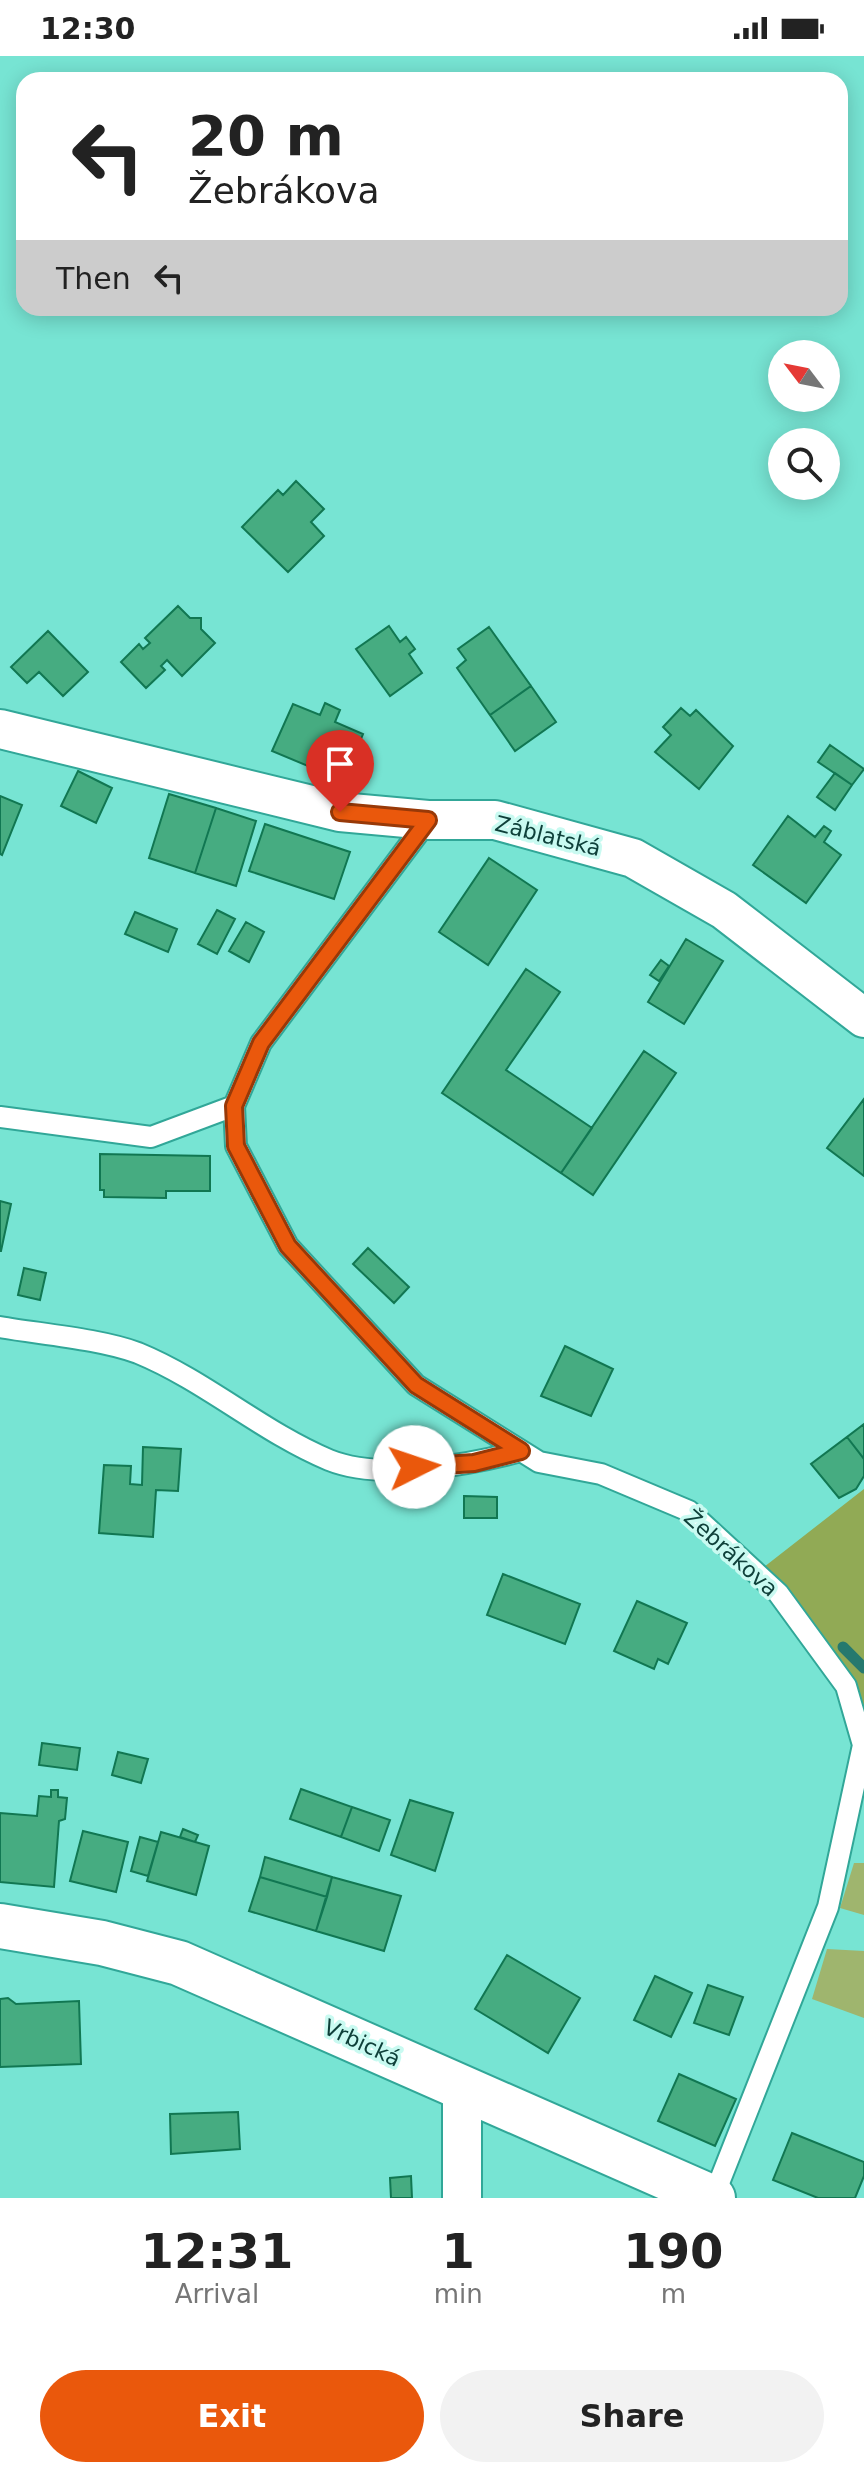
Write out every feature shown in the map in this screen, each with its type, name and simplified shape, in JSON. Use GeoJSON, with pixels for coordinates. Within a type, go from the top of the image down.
{"type":"FeatureCollection","features":[{"type":"Feature","properties":{"kind":"street","name":"Záblatská"},"geometry":{"type":"LineString","coordinates":[[0,729],[340,812],[428,820],[495,820],[633,858],[724,910],[864,1018]]}},
{"type":"Feature","properties":{"kind":"street","name":"Vrbická"},"geometry":{"type":"LineString","coordinates":[[0,1926],[102,1943],[179,1963],[713,2198]]}},
{"type":"Feature","properties":{"kind":"street"},"geometry":{"type":"LineString","coordinates":[[462,2090],[462,2198]]}},
{"type":"Feature","properties":{"kind":"lane","name":"Žebrákova"},"geometry":{"type":"LineString","coordinates":[[428,820],[261,1043],[234,1106],[236,1146],[288,1246],[416,1385],[539,1462],[601,1474],[689,1511],[778,1593],[846,1686],[863,1745],[828,1907],[713,2198]]}},
{"type":"Feature","properties":{"kind":"lane"},"geometry":{"type":"LineString","coordinates":[[0,1117],[151,1137],[234,1106]]}},
{"type":"Feature","properties":{"kind":"lane"},"geometry":{"type":"LineString","coordinates":[[0,1327],[134,1352],[184,1374],[332,1461],[384,1469],[474,1463],[521,1451]]}},
{"type":"Feature","properties":{"kind":"green space"},"geometry":{"type":"Polygon","coordinates":[[[864,1489],[864,1712],[855,1685],[764,1567],[864,1489]]]}},
{"type":"Feature","properties":{"kind":"green space"},"geometry":{"type":"Polygon","coordinates":[[[854,1863],[864,1863],[864,1915],[840,1908],[854,1863]]]}},
{"type":"Feature","properties":{"kind":"green space"},"geometry":{"type":"Polygon","coordinates":[[[827,1949],[864,1951],[864,2018],[812,1999],[827,1949]]]}},
{"type":"Feature","properties":{"kind":"building"},"geometry":{"type":"Polygon","coordinates":[[[296,481],[324,509],[311,522],[324,536],[288,572],[242,527],[278,490],[283,495],[296,481]]]}},
{"type":"Feature","properties":{"kind":"building"},"geometry":{"type":"Polygon","coordinates":[[[178,606],[190,618],[201,618],[201,629],[215,643],[182,676],[167,660],[161,666],[165,670],[146,688],[121,662],[139,644],[143,649],[150,643],[145,638],[178,606]]]}},
{"type":"Feature","properties":{"kind":"building"},"geometry":{"type":"Polygon","coordinates":[[[389,626],[400,642],[406,637],[415,649],[409,654],[422,673],[390,696],[356,649],[389,626]]]}},
{"type":"Feature","properties":{"kind":"building"},"geometry":{"type":"Polygon","coordinates":[[[489,627],[531,686],[490,715],[457,668],[466,660],[458,649],[489,627]]]}},
{"type":"Feature","properties":{"kind":"building"},"geometry":{"type":"Polygon","coordinates":[[[48,631],[88,672],[63,696],[39,672],[27,683],[11,667],[48,631]]]}},
{"type":"Feature","properties":{"kind":"building"},"geometry":{"type":"Polygon","coordinates":[[[531,686],[556,722],[515,751],[490,715],[531,686]]]}},
{"type":"Feature","properties":{"kind":"building"},"geometry":{"type":"Polygon","coordinates":[[[325,703],[340,710],[335,722],[363,734],[344,781],[272,751],[293,704],[320,715],[325,703]]]}},
{"type":"Feature","properties":{"kind":"building"},"geometry":{"type":"Polygon","coordinates":[[[681,708],[690,716],[696,710],[733,746],[699,789],[655,752],[671,735],[663,727],[681,708]]]}},
{"type":"Feature","properties":{"kind":"building"},"geometry":{"type":"Polygon","coordinates":[[[830,745],[864,769],[852,785],[818,762],[830,745]]]}},
{"type":"Feature","properties":{"kind":"building"},"geometry":{"type":"Polygon","coordinates":[[[78,771],[112,788],[96,823],[61,806],[78,771]]]}},
{"type":"Feature","properties":{"kind":"building"},"geometry":{"type":"Polygon","coordinates":[[[835,773],[852,785],[835,810],[817,797],[835,773]]]}},
{"type":"Feature","properties":{"kind":"building"},"geometry":{"type":"Polygon","coordinates":[[[169,794],[216,808],[195,873],[149,858],[169,794]]]}},
{"type":"Feature","properties":{"kind":"building"},"geometry":{"type":"Polygon","coordinates":[[[0,796],[22,805],[2,855],[0,854],[0,796]]]}},
{"type":"Feature","properties":{"kind":"building"},"geometry":{"type":"Polygon","coordinates":[[[216,808],[256,821],[236,886],[195,873],[216,808]]]}},
{"type":"Feature","properties":{"kind":"building"},"geometry":{"type":"Polygon","coordinates":[[[788,816],[815,837],[824,826],[831,831],[824,842],[841,855],[806,903],[753,865],[788,816]]]}},
{"type":"Feature","properties":{"kind":"building"},"geometry":{"type":"Polygon","coordinates":[[[265,824],[350,852],[334,899],[249,871],[265,824]]]}},
{"type":"Feature","properties":{"kind":"building"},"geometry":{"type":"Polygon","coordinates":[[[489,858],[537,890],[488,965],[439,932],[489,858]]]}},
{"type":"Feature","properties":{"kind":"building"},"geometry":{"type":"Polygon","coordinates":[[[217,910],[235,919],[217,954],[198,944],[217,910]]]}},
{"type":"Feature","properties":{"kind":"building"},"geometry":{"type":"Polygon","coordinates":[[[135,912],[177,929],[168,952],[125,934],[135,912]]]}},
{"type":"Feature","properties":{"kind":"building"},"geometry":{"type":"Polygon","coordinates":[[[246,922],[264,932],[249,962],[229,951],[246,922]]]}},
{"type":"Feature","properties":{"kind":"building"},"geometry":{"type":"Polygon","coordinates":[[[686,939],[723,961],[684,1024],[648,1002],[686,939]]]}},
{"type":"Feature","properties":{"kind":"building"},"geometry":{"type":"Polygon","coordinates":[[[661,960],[669,966],[659,981],[650,975],[661,960]]]}},
{"type":"Feature","properties":{"kind":"building"},"geometry":{"type":"Polygon","coordinates":[[[526,969],[560,992],[506,1070],[592,1128],[561,1173],[442,1093],[526,969]]]}},
{"type":"Feature","properties":{"kind":"building"},"geometry":{"type":"Polygon","coordinates":[[[644,1051],[676,1073],[593,1195],[561,1173],[644,1051]]]}},
{"type":"Feature","properties":{"kind":"building"},"geometry":{"type":"Polygon","coordinates":[[[864,1099],[864,1176],[827,1148],[864,1099]]]}},
{"type":"Feature","properties":{"kind":"building"},"geometry":{"type":"Polygon","coordinates":[[[100,1154],[210,1156],[210,1191],[166,1191],[166,1198],[104,1197],[104,1190],[100,1190],[100,1154]]]}},
{"type":"Feature","properties":{"kind":"building"},"geometry":{"type":"Polygon","coordinates":[[[0,1201],[11,1204],[1,1251],[0,1251],[0,1201]]]}},
{"type":"Feature","properties":{"kind":"building"},"geometry":{"type":"Polygon","coordinates":[[[368,1248],[409,1287],[394,1303],[353,1264],[368,1248]]]}},
{"type":"Feature","properties":{"kind":"building"},"geometry":{"type":"Polygon","coordinates":[[[24,1268],[46,1273],[40,1300],[18,1295],[24,1268]]]}},
{"type":"Feature","properties":{"kind":"building"},"geometry":{"type":"Polygon","coordinates":[[[565,1346],[613,1369],[591,1416],[541,1396],[565,1346]]]}},
{"type":"Feature","properties":{"kind":"building"},"geometry":{"type":"Polygon","coordinates":[[[864,1424],[864,1459],[847,1437],[864,1424]]]}},
{"type":"Feature","properties":{"kind":"building"},"geometry":{"type":"Polygon","coordinates":[[[847,1437],[864,1459],[864,1476],[856,1489],[839,1498],[811,1464],[847,1437]]]}},
{"type":"Feature","properties":{"kind":"building"},"geometry":{"type":"Polygon","coordinates":[[[143,1447],[181,1449],[178,1491],[156,1490],[153,1537],[99,1533],[104,1465],[131,1466],[130,1484],[142,1485],[143,1447]]]}},
{"type":"Feature","properties":{"kind":"building"},"geometry":{"type":"Polygon","coordinates":[[[464,1496],[497,1497],[497,1518],[464,1518],[464,1496]]]}},
{"type":"Feature","properties":{"kind":"building"},"geometry":{"type":"Polygon","coordinates":[[[503,1574],[580,1604],[565,1644],[487,1615],[503,1574]]]}},
{"type":"Feature","properties":{"kind":"building"},"geometry":{"type":"Polygon","coordinates":[[[637,1601],[687,1623],[668,1664],[658,1659],[654,1669],[614,1651],[637,1601]]]}},
{"type":"Feature","properties":{"kind":"building"},"geometry":{"type":"Polygon","coordinates":[[[42,1743],[80,1748],[77,1770],[39,1765],[42,1743]]]}},
{"type":"Feature","properties":{"kind":"building"},"geometry":{"type":"Polygon","coordinates":[[[118,1752],[148,1759],[141,1783],[112,1775],[118,1752]]]}},
{"type":"Feature","properties":{"kind":"building"},"geometry":{"type":"Polygon","coordinates":[[[301,1789],[352,1807],[341,1837],[290,1819],[301,1789]]]}},
{"type":"Feature","properties":{"kind":"building"},"geometry":{"type":"Polygon","coordinates":[[[51,1790],[58,1790],[58,1797],[67,1798],[65,1819],[59,1821],[54,1887],[0,1882],[0,1813],[37,1816],[39,1796],[51,1797],[51,1790]]]}},
{"type":"Feature","properties":{"kind":"building"},"geometry":{"type":"Polygon","coordinates":[[[410,1800],[453,1813],[435,1871],[391,1855],[410,1800]]]}},
{"type":"Feature","properties":{"kind":"building"},"geometry":{"type":"Polygon","coordinates":[[[352,1807],[390,1820],[379,1851],[341,1837],[352,1807]]]}},
{"type":"Feature","properties":{"kind":"building"},"geometry":{"type":"Polygon","coordinates":[[[183,1829],[198,1835],[195,1842],[180,1837],[183,1829]]]}},
{"type":"Feature","properties":{"kind":"building"},"geometry":{"type":"Polygon","coordinates":[[[83,1831],[128,1842],[116,1892],[70,1881],[83,1831]]]}},
{"type":"Feature","properties":{"kind":"building"},"geometry":{"type":"Polygon","coordinates":[[[161,1832],[209,1846],[196,1895],[147,1881],[161,1832]]]}},
{"type":"Feature","properties":{"kind":"building"},"geometry":{"type":"Polygon","coordinates":[[[140,1837],[158,1842],[148,1876],[131,1871],[140,1837]]]}},
{"type":"Feature","properties":{"kind":"building"},"geometry":{"type":"Polygon","coordinates":[[[265,1857],[332,1877],[327,1897],[260,1877],[265,1857]]]}},
{"type":"Feature","properties":{"kind":"building"},"geometry":{"type":"Polygon","coordinates":[[[260,1877],[327,1897],[316,1931],[249,1911],[260,1877]]]}},
{"type":"Feature","properties":{"kind":"building"},"geometry":{"type":"Polygon","coordinates":[[[332,1877],[401,1896],[384,1951],[316,1931],[332,1877]]]}},
{"type":"Feature","properties":{"kind":"building"},"geometry":{"type":"Polygon","coordinates":[[[507,1955],[580,1998],[548,2053],[475,2009],[507,1955]]]}},
{"type":"Feature","properties":{"kind":"building"},"geometry":{"type":"Polygon","coordinates":[[[655,1976],[692,1993],[671,2037],[634,2020],[655,1976]]]}},
{"type":"Feature","properties":{"kind":"building"},"geometry":{"type":"Polygon","coordinates":[[[708,1985],[743,1997],[729,2035],[694,2023],[708,1985]]]}},
{"type":"Feature","properties":{"kind":"building"},"geometry":{"type":"Polygon","coordinates":[[[8,1998],[16,2004],[79,2001],[81,2064],[0,2067],[0,1999],[8,1998]]]}},
{"type":"Feature","properties":{"kind":"building"},"geometry":{"type":"Polygon","coordinates":[[[679,2074],[736,2099],[715,2146],[658,2121],[679,2074]]]}},
{"type":"Feature","properties":{"kind":"building"},"geometry":{"type":"Polygon","coordinates":[[[238,2112],[240,2149],[171,2154],[170,2114],[238,2112]]]}},
{"type":"Feature","properties":{"kind":"building"},"geometry":{"type":"Polygon","coordinates":[[[792,2133],[864,2162],[864,2176],[855,2198],[818,2198],[773,2180],[792,2133]]]}},
{"type":"Feature","properties":{"kind":"building"},"geometry":{"type":"Polygon","coordinates":[[[411,2176],[412,2198],[391,2198],[390,2178],[411,2176]]]}},
{"type":"Feature","properties":{"kind":"waterway"},"geometry":{"type":"LineString","coordinates":[[843,1647],[864,1668]]}},
{"type":"Feature","properties":{"kind":"route"},"geometry":{"type":"LineString","coordinates":[[340,812],[428,820],[261,1043],[234,1106],[236,1146],[288,1246],[416,1385],[521,1451],[474,1463],[414,1467]]}}]}
